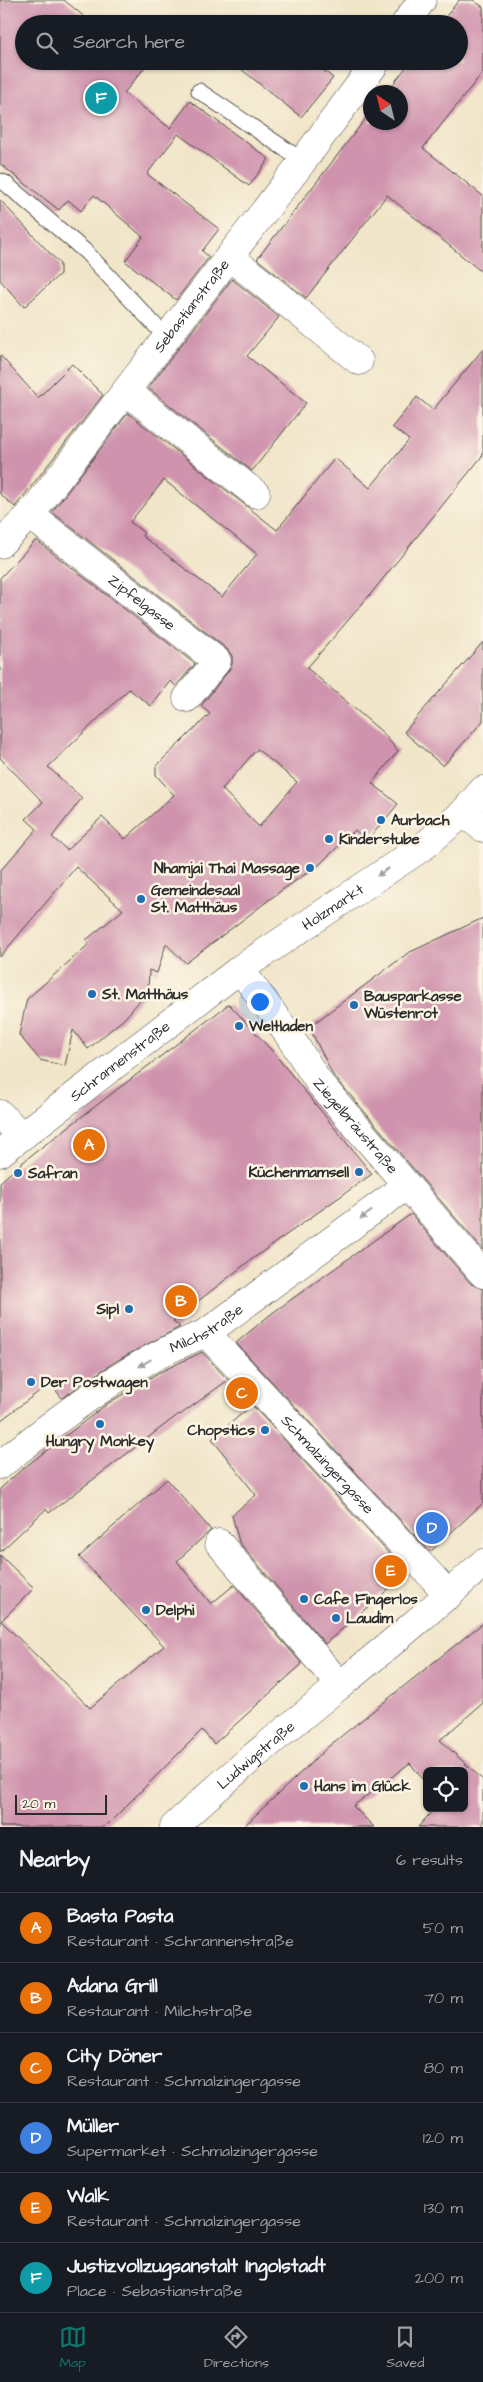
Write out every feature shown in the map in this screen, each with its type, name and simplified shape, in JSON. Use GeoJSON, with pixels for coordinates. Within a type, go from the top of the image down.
{"type":"FeatureCollection","features":[{"type":"Feature","properties":{"kind":"street"},"geometry":{"type":"LineString","coordinates":[[411,15],[422,0]]}},
{"type":"Feature","properties":{"kind":"street","name":"Sebastianstraße"},"geometry":{"type":"LineString","coordinates":[[0,544],[30,515],[303,162],[370,70]]}},
{"type":"Feature","properties":{"kind":"street"},"geometry":{"type":"LineString","coordinates":[[230,257],[359,360]]}},
{"type":"Feature","properties":{"kind":"street"},"geometry":{"type":"LineString","coordinates":[[126,391],[256,494]]}},
{"type":"Feature","properties":{"kind":"street","name":"Zipfelgasse"},"geometry":{"type":"LineString","coordinates":[[30,515],[217,661],[187,698]]}},
{"type":"Feature","properties":{"kind":"street","name":"Holzmarkt"},"geometry":{"type":"LineString","coordinates":[[240,969],[424,846],[473,821],[483,790]]}},
{"type":"Feature","properties":{"kind":"street","name":"Schrannenstraße"},"geometry":{"type":"LineString","coordinates":[[0,1153],[240,969]]}},
{"type":"Feature","properties":{"kind":"street","name":"Ziegelbräustraße"},"geometry":{"type":"LineString","coordinates":[[240,969],[288,1034],[320,1084],[483,1274]]}},
{"type":"Feature","properties":{"kind":"street"},"geometry":{"type":"LineString","coordinates":[[0,1114],[22,1136]]}},
{"type":"Feature","properties":{"kind":"street","name":"Milchstraße"},"geometry":{"type":"LineString","coordinates":[[0,1464],[75,1406],[175,1345],[212,1340],[410,1191]]}},
{"type":"Feature","properties":{"kind":"street","name":"Schmalzingergasse"},"geometry":{"type":"LineString","coordinates":[[212,1340],[449,1594]]}},
{"type":"Feature","properties":{"kind":"street"},"geometry":{"type":"LineString","coordinates":[[219,1543],[340,1685]]}},
{"type":"Feature","properties":{"kind":"street","name":"Ludwigstraße"},"geometry":{"type":"LineString","coordinates":[[178,1826],[483,1563]]}},
{"type":"Feature","properties":{"kind":"lane"},"geometry":{"type":"LineString","coordinates":[[199,91],[303,162]]}},
{"type":"Feature","properties":{"kind":"lane"},"geometry":{"type":"LineString","coordinates":[[0,181],[5,183],[86,252],[167,338]]}},
{"type":"Feature","properties":{"kind":"building"},"geometry":{"type":"Polygon","coordinates":[[[0,0],[64,0],[82,15],[15,15],[15,70],[143,70],[124,93],[170,128],[190,101],[269,159],[249,186],[178,134],[147,174],[219,229],[202,251],[209,257],[176,300],[125,261],[143,237],[94,195],[81,211],[68,200],[59,210],[0,164],[0,0]]]}},
{"type":"Feature","properties":{"kind":"building"},"geometry":{"type":"Polygon","coordinates":[[[459,0],[473,0],[483,7],[483,72],[423,148],[483,196],[483,273],[387,195],[306,298],[257,259],[363,122],[363,130],[408,130],[408,85],[392,85],[404,70],[468,70],[468,15],[447,15],[459,0]]]}},
{"type":"Feature","properties":{"kind":"building"},"geometry":{"type":"Polygon","coordinates":[[[242,70],[323,70],[333,78],[301,117],[242,70]]]}},
{"type":"Feature","properties":{"kind":"building"},"geometry":{"type":"Polygon","coordinates":[[[0,200],[60,264],[60,274],[24,307],[0,280],[0,200]]]}},
{"type":"Feature","properties":{"kind":"building"},"geometry":{"type":"Polygon","coordinates":[[[232,279],[279,317],[247,356],[306,403],[252,471],[148,388],[232,279]]]}},
{"type":"Feature","properties":{"kind":"building"},"geometry":{"type":"Polygon","coordinates":[[[483,349],[483,455],[369,596],[307,668],[382,732],[398,751],[372,783],[398,804],[367,841],[355,830],[319,865],[282,890],[186,963],[166,944],[157,973],[149,970],[148,991],[125,1018],[88,1049],[73,1030],[65,1066],[40,1060],[19,1035],[27,999],[89,944],[86,940],[123,910],[76,867],[0,957],[0,871],[37,829],[26,819],[43,802],[0,758],[0,578],[36,540],[195,664],[176,686],[170,681],[151,706],[129,689],[48,767],[82,798],[52,837],[67,850],[102,817],[125,839],[174,795],[156,775],[156,766],[210,714],[201,706],[229,670],[232,664],[232,656],[227,649],[52,512],[128,413],[277,530],[335,458],[370,488],[409,440],[392,427],[417,397],[433,410],[483,349]],[[164,480],[130,522],[144,533],[142,536],[222,597],[257,554],[164,480]],[[257,749],[222,789],[259,827],[297,782],[257,749]]]}},
{"type":"Feature","properties":{"kind":"building"},"geometry":{"type":"Polygon","coordinates":[[[0,355],[38,398],[72,364],[103,395],[15,507],[0,494],[0,355]]]}},
{"type":"Feature","properties":{"kind":"building"},"geometry":{"type":"Polygon","coordinates":[[[483,642],[483,721],[443,766],[404,732],[483,642]]]}},
{"type":"Feature","properties":{"kind":"building"},"geometry":{"type":"Polygon","coordinates":[[[483,918],[483,1250],[333,1075],[309,1027],[408,953],[483,918]]]}},
{"type":"Feature","properties":{"kind":"building"},"geometry":{"type":"Polygon","coordinates":[[[229,1004],[273,1052],[372,1174],[248,1262],[173,1321],[180,1327],[116,1361],[62,1398],[50,1383],[0,1421],[0,1182],[29,1157],[229,1004]]]}},
{"type":"Feature","properties":{"kind":"building"},"geometry":{"type":"Polygon","coordinates":[[[411,1214],[471,1284],[483,1289],[483,1503],[430,1552],[236,1343],[271,1314],[411,1214]]]}},
{"type":"Feature","properties":{"kind":"building"},"geometry":{"type":"Polygon","coordinates":[[[202,1352],[228,1380],[179,1414],[49,1513],[46,1509],[0,1552],[0,1489],[21,1470],[107,1404],[158,1373],[202,1352]]]}},
{"type":"Feature","properties":{"kind":"building"},"geometry":{"type":"Polygon","coordinates":[[[252,1405],[407,1573],[325,1644],[239,1542],[232,1515],[256,1495],[212,1439],[252,1405]]]}},
{"type":"Feature","properties":{"kind":"building"},"geometry":{"type":"Polygon","coordinates":[[[167,1479],[211,1530],[177,1561],[211,1604],[234,1585],[302,1664],[214,1744],[202,1730],[105,1827],[0,1827],[0,1555],[34,1588],[1,1621],[90,1708],[164,1646],[79,1557],[167,1479]]]}},
{"type":"Feature","properties":{"kind":"building"},"geometry":{"type":"Polygon","coordinates":[[[483,1623],[483,1703],[440,1740],[483,1780],[483,1827],[418,1827],[431,1812],[468,1812],[468,1767],[423,1767],[423,1780],[410,1763],[353,1806],[374,1827],[243,1827],[329,1746],[483,1623]]]}},
{"type":"Feature","properties":{"kind":"place","name":"Justizvollzugsanstalt Ingolstadt"},"geometry":{"type":"Point","coordinates":[101,98]}},
{"type":"Feature","properties":{"kind":"place","name":"Aurbach"},"geometry":{"type":"Point","coordinates":[381,820]}},
{"type":"Feature","properties":{"kind":"place","name":"Kinderstube"},"geometry":{"type":"Point","coordinates":[329,839]}},
{"type":"Feature","properties":{"kind":"place","name":"Nhamjai Thai Massage"},"geometry":{"type":"Point","coordinates":[310,868]}},
{"type":"Feature","properties":{"kind":"place","name":"Gemeindesaal St. Matthäus"},"geometry":{"type":"Point","coordinates":[141,899]}},
{"type":"Feature","properties":{"kind":"place","name":"St. Matthäus"},"geometry":{"type":"Point","coordinates":[92,994]}},
{"type":"Feature","properties":{"kind":"place","name":"Bausparkasse Wüstenrot"},"geometry":{"type":"Point","coordinates":[354,1005]}},
{"type":"Feature","properties":{"kind":"place","name":"Weltladen"},"geometry":{"type":"Point","coordinates":[239,1026]}},
{"type":"Feature","properties":{"kind":"place","name":"Basta Pasta"},"geometry":{"type":"Point","coordinates":[89,1145]}},
{"type":"Feature","properties":{"kind":"place","name":"Küchenmamsell"},"geometry":{"type":"Point","coordinates":[359,1172]}},
{"type":"Feature","properties":{"kind":"place","name":"Safran"},"geometry":{"type":"Point","coordinates":[18,1173]}},
{"type":"Feature","properties":{"kind":"place","name":"Adana Grill"},"geometry":{"type":"Point","coordinates":[181,1301]}},
{"type":"Feature","properties":{"kind":"place","name":"Sipl"},"geometry":{"type":"Point","coordinates":[129,1309]}},
{"type":"Feature","properties":{"kind":"place","name":"Der Postwagen"},"geometry":{"type":"Point","coordinates":[31,1382]}},
{"type":"Feature","properties":{"kind":"place","name":"City Döner"},"geometry":{"type":"Point","coordinates":[242,1393]}},
{"type":"Feature","properties":{"kind":"place","name":"Hungry Monkey"},"geometry":{"type":"Point","coordinates":[100,1424]}},
{"type":"Feature","properties":{"kind":"place","name":"Chopstics"},"geometry":{"type":"Point","coordinates":[265,1430]}},
{"type":"Feature","properties":{"kind":"place","name":"Müller"},"geometry":{"type":"Point","coordinates":[432,1528]}},
{"type":"Feature","properties":{"kind":"place","name":"Walk"},"geometry":{"type":"Point","coordinates":[391,1571]}},
{"type":"Feature","properties":{"kind":"place","name":"Cafe Fingerlos"},"geometry":{"type":"Point","coordinates":[304,1599]}},
{"type":"Feature","properties":{"kind":"place","name":"Delphi"},"geometry":{"type":"Point","coordinates":[146,1610]}},
{"type":"Feature","properties":{"kind":"place","name":"Laudim"},"geometry":{"type":"Point","coordinates":[336,1618]}},
{"type":"Feature","properties":{"kind":"place","name":"Hans im Glück"},"geometry":{"type":"Point","coordinates":[304,1786]}}]}
